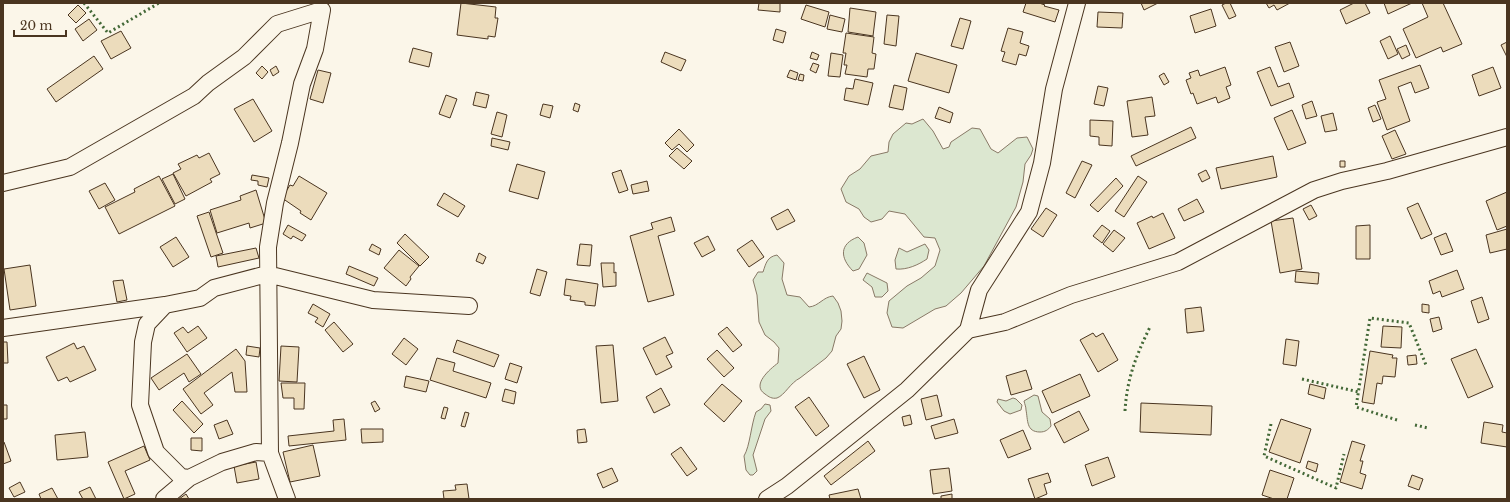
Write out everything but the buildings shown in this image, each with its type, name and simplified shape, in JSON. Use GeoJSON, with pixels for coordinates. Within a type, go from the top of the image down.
{"type":"FeatureCollection","features":[{"type":"Feature","properties":{"kind":"street"},"geometry":{"type":"LineString","coordinates":[[767,499],[787,486],[907,390],[968,330],[979,290],[1029,212],[1042,164],[1054,89],[1077,3]]}},
{"type":"Feature","properties":{"kind":"street"},"geometry":{"type":"LineString","coordinates":[[3,183],[70,167],[194,96],[208,83],[244,57],[277,24],[322,10],[315,49],[302,84],[290,143],[275,203],[268,247],[267,274],[270,454],[287,499]]}},
{"type":"Feature","properties":{"kind":"street"},"geometry":{"type":"LineString","coordinates":[[968,330],[1005,322],[1071,295],[1178,262],[1314,190],[1342,181],[1387,171],[1507,137]]}},
{"type":"Feature","properties":{"kind":"street"},"geometry":{"type":"LineString","coordinates":[[3,328],[165,305],[200,298],[214,288],[267,274],[373,300],[469,306]]}},
{"type":"Feature","properties":{"kind":"street"},"geometry":{"type":"LineString","coordinates":[[165,305],[147,324],[143,342],[140,406],[156,452],[181,477],[189,478]]}},
{"type":"Feature","properties":{"kind":"street"},"geometry":{"type":"LineString","coordinates":[[164,499],[189,478],[229,460],[256,452],[270,454]]}},
{"type":"Feature","properties":{"kind":"green space"},"geometry":{"type":"Polygon","coordinates":[[[923,119],[933,131],[943,149],[949,147],[951,142],[972,128],[980,129],[991,149],[998,153],[1017,138],[1027,137],[1033,149],[1025,164],[1023,182],[1016,207],[984,266],[961,293],[946,306],[935,309],[903,328],[892,327],[887,313],[889,301],[935,266],[940,250],[935,238],[924,237],[905,214],[889,211],[882,219],[871,222],[864,217],[859,209],[846,202],[841,189],[849,176],[860,169],[871,156],[888,152],[889,142],[893,134],[906,123],[912,124],[923,119]]]}},
{"type":"Feature","properties":{"kind":"green space"},"geometry":{"type":"Polygon","coordinates":[[[858,237],[864,243],[867,255],[859,269],[853,271],[846,261],[844,252],[847,243],[858,237]]]}},
{"type":"Feature","properties":{"kind":"green space"},"geometry":{"type":"Polygon","coordinates":[[[925,244],[929,250],[927,259],[912,267],[896,269],[895,260],[899,248],[907,252],[925,244]]]}},
{"type":"Feature","properties":{"kind":"green space"},"geometry":{"type":"Polygon","coordinates":[[[777,255],[784,263],[782,279],[787,295],[800,297],[809,307],[833,296],[841,311],[842,321],[841,329],[836,336],[832,351],[826,358],[796,380],[783,394],[777,398],[774,398],[765,394],[761,390],[760,386],[763,377],[778,363],[779,348],[765,335],[759,322],[757,295],[753,280],[758,272],[763,272],[769,259],[777,255]]]}},
{"type":"Feature","properties":{"kind":"green space"},"geometry":{"type":"Polygon","coordinates":[[[867,273],[887,283],[888,291],[882,297],[875,297],[872,287],[863,280],[867,273]]]}},
{"type":"Feature","properties":{"kind":"green space"},"geometry":{"type":"Polygon","coordinates":[[[1034,395],[1038,396],[1042,412],[1050,419],[1051,426],[1048,430],[1043,432],[1032,430],[1028,425],[1024,401],[1034,395]]]}},
{"type":"Feature","properties":{"kind":"green space"},"geometry":{"type":"Polygon","coordinates":[[[1013,398],[1022,405],[1021,410],[1010,414],[1004,411],[997,402],[998,399],[1006,401],[1013,398]]]}},
{"type":"Feature","properties":{"kind":"green space"},"geometry":{"type":"Polygon","coordinates":[[[765,404],[770,405],[771,411],[765,419],[753,455],[757,471],[753,475],[750,475],[746,470],[744,456],[748,447],[756,412],[765,404]]]}},
{"type":"Feature","properties":{"kind":"hedge"},"geometry":{"type":"LineString","coordinates":[[84,3],[108,33],[159,3]]}},
{"type":"Feature","properties":{"kind":"hedge"},"geometry":{"type":"LineString","coordinates":[[1397,420],[1356,407],[1370,318],[1409,323],[1426,365]]}},
{"type":"Feature","properties":{"kind":"hedge"},"geometry":{"type":"LineString","coordinates":[[1125,411],[1130,378],[1140,348],[1150,327]]}},
{"type":"Feature","properties":{"kind":"hedge"},"geometry":{"type":"LineString","coordinates":[[1302,379],[1359,392]]}},
{"type":"Feature","properties":{"kind":"hedge"},"geometry":{"type":"LineString","coordinates":[[1271,424],[1264,456],[1336,488],[1344,454]]}},
{"type":"Feature","properties":{"kind":"hedge"},"geometry":{"type":"LineString","coordinates":[[1415,425],[1428,428]]}}]}
